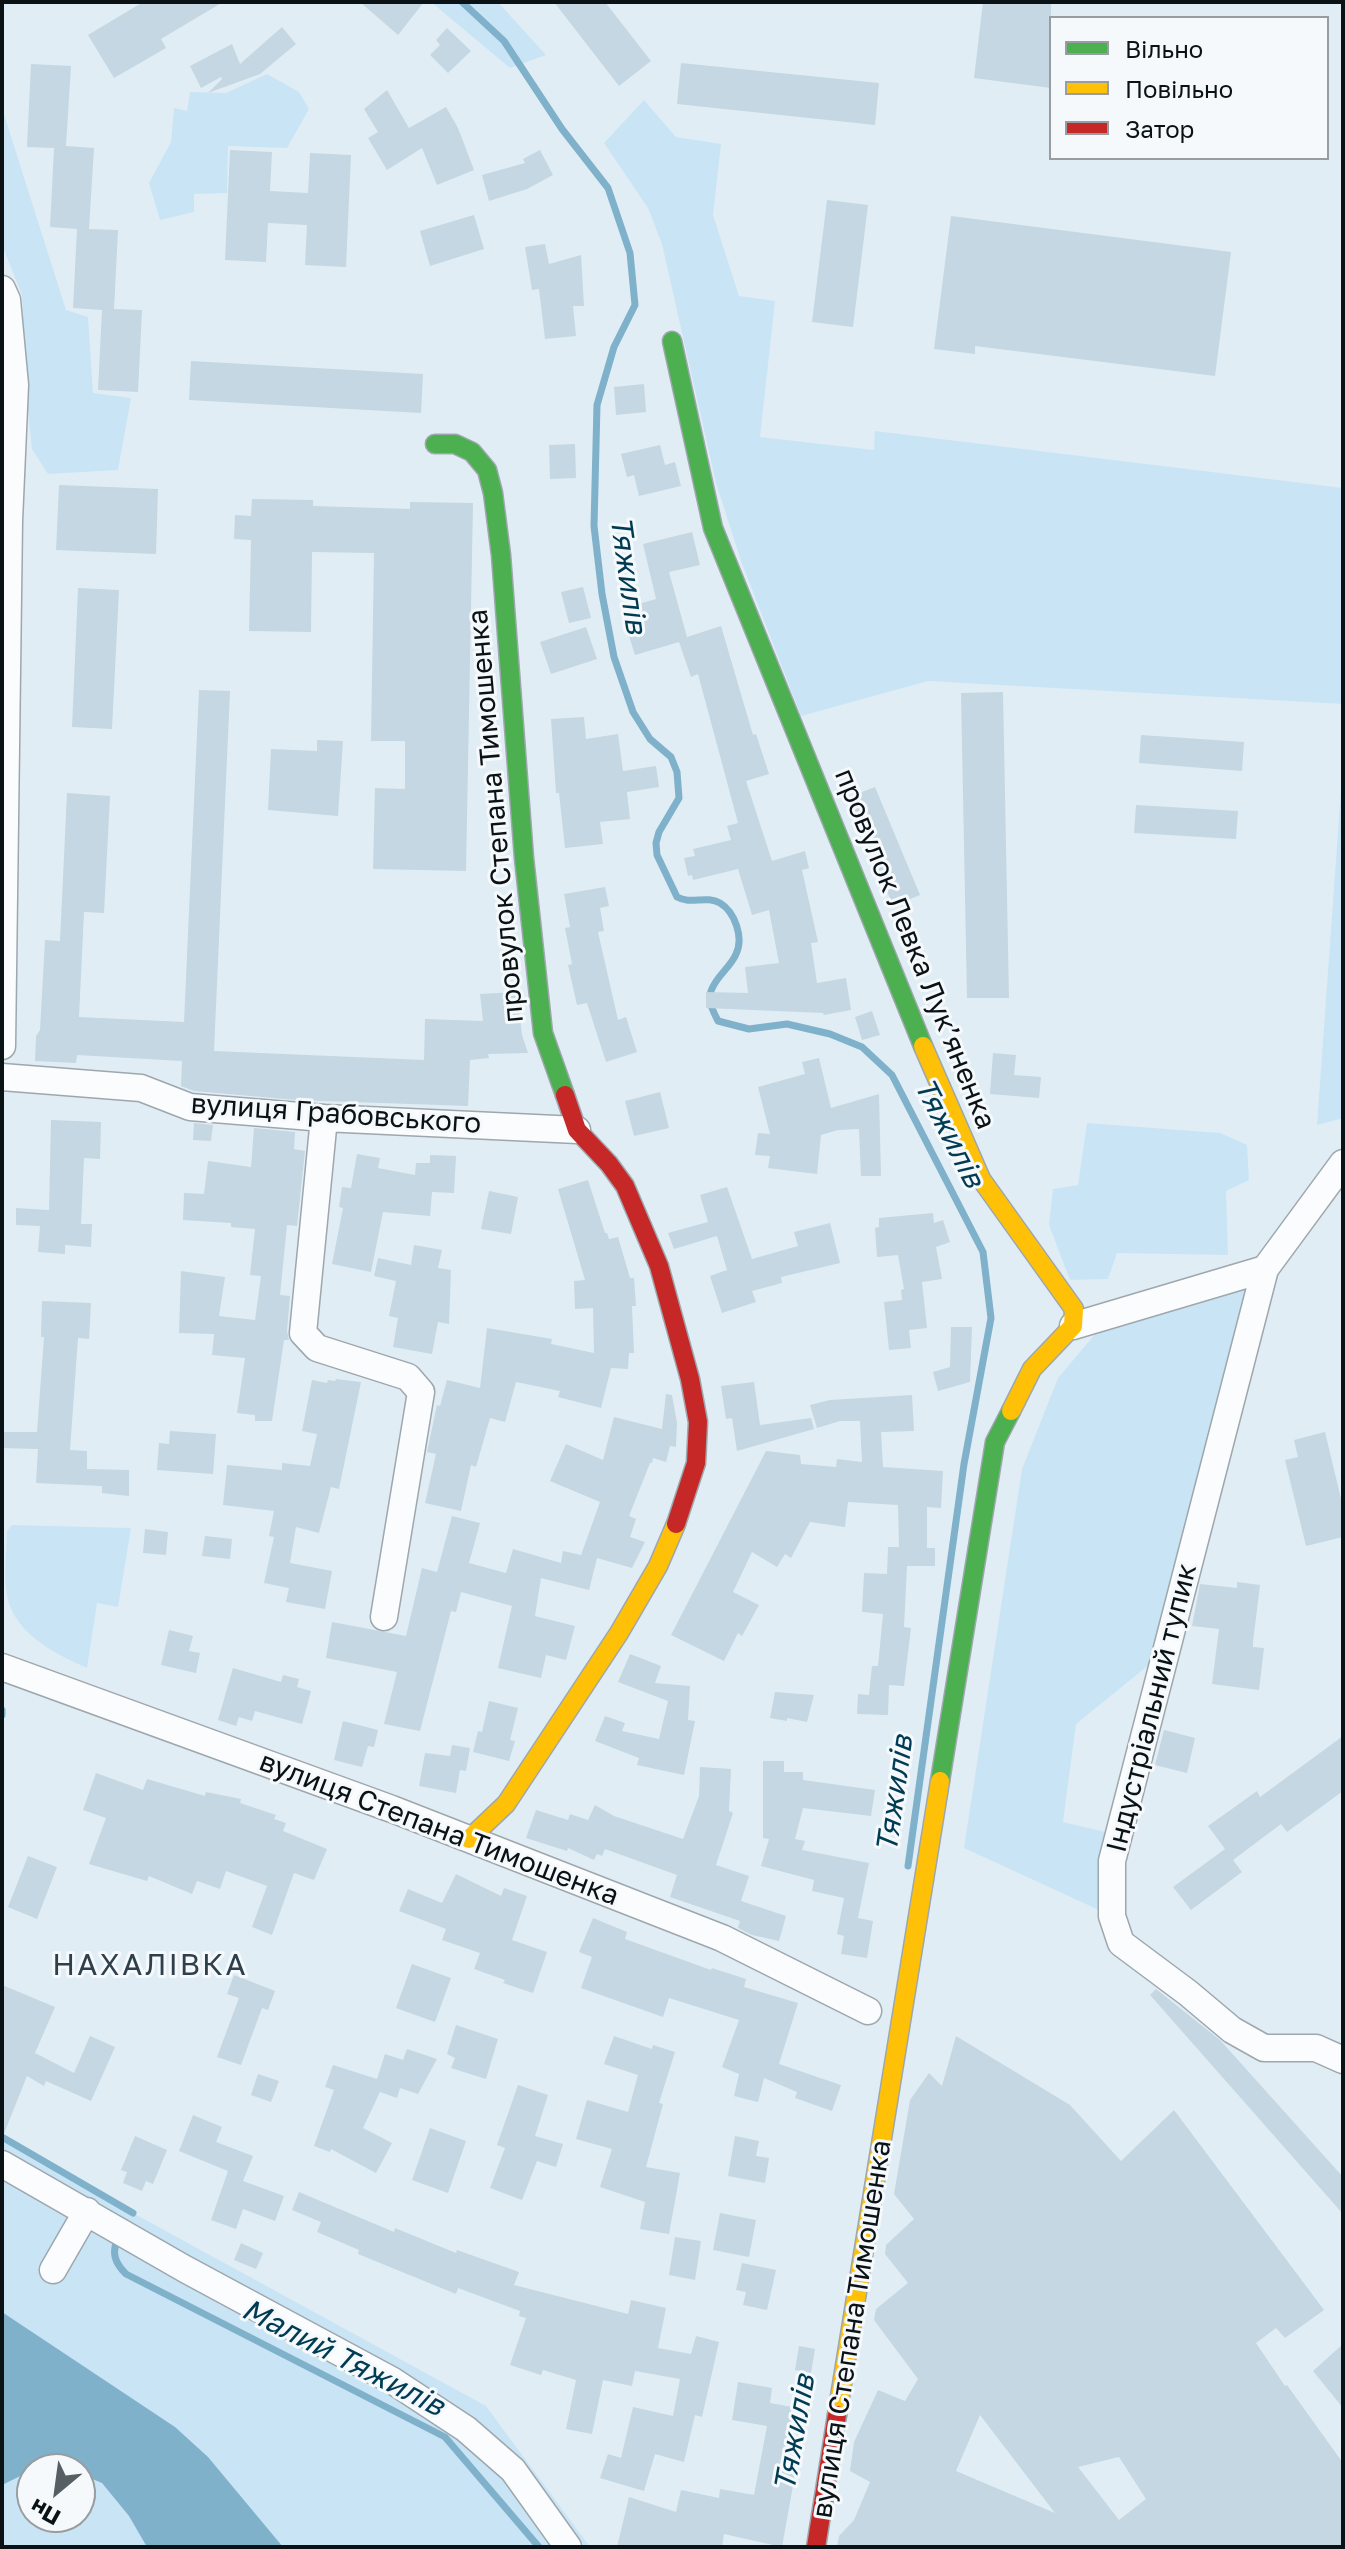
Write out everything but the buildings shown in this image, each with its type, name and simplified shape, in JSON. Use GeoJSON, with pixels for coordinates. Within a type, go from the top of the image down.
{"type":"FeatureCollection","features":[{"type":"Feature","properties":{"kind":"street"},"geometry":{"type":"LineString","coordinates":[[2,289],[7,300],[15,385],[9,521],[2,1046]]}},
{"type":"Feature","properties":{"kind":"street","name":"провулок Левка Лукʼяненка"},"geometry":{"type":"LineString","coordinates":[[672,341],[713,528],[950,1113],[981,1179],[1074,1309],[1073,1326]]}},
{"type":"Feature","properties":{"kind":"street","name":"провулок Степана Тимошенка"},"geometry":{"type":"LineString","coordinates":[[435,444],[455,444],[472,452],[487,470],[493,493],[501,555],[524,858],[543,1033],[577,1130],[625,1186],[659,1266],[690,1379],[698,1422],[696,1463],[681,1511],[658,1566],[619,1633],[506,1804],[469,1839]]}},
{"type":"Feature","properties":{"kind":"street","name":"вулиця Грабовського"},"geometry":{"type":"LineString","coordinates":[[2,1077],[141,1088],[190,1107],[324,1118],[577,1130]]}},
{"type":"Feature","properties":{"kind":"street"},"geometry":{"type":"LineString","coordinates":[[324,1118],[303,1333],[317,1348],[408,1377],[421,1392],[384,1617]]}},
{"type":"Feature","properties":{"kind":"street"},"geometry":{"type":"LineString","coordinates":[[1073,1326],[1265,1269],[1343,1163]]}},
{"type":"Feature","properties":{"kind":"street","name":"Індустріальний тупик"},"geometry":{"type":"LineString","coordinates":[[1265,1269],[1112,1861],[1112,1916],[1121,1943],[1232,2030],[1264,2048],[1316,2048],[1343,2060]]}},
{"type":"Feature","properties":{"kind":"street","name":"вулиця Степана Тимошенка"},"geometry":{"type":"LineString","coordinates":[[816,2547],[995,1442],[1032,1369],[1073,1326]]}},
{"type":"Feature","properties":{"kind":"street","name":"вулиця Степана Тимошенка"},"geometry":{"type":"LineString","coordinates":[[2,1667],[469,1839],[722,1938],[868,2011]]}},
{"type":"Feature","properties":{"kind":"street"},"geometry":{"type":"LineString","coordinates":[[2,2164],[185,2269],[393,2381],[466,2429],[526,2485],[568,2547]]}},
{"type":"Feature","properties":{"kind":"street"},"geometry":{"type":"LineString","coordinates":[[53,2270],[87,2211]]}},
{"type":"Feature","properties":{"kind":"shaded area"},"geometry":{"type":"Polygon","coordinates":[[[431,2],[498,2],[546,55],[510,68],[431,2]]]}},
{"type":"Feature","properties":{"kind":"shaded area"},"geometry":{"type":"Polygon","coordinates":[[[267,74],[299,92],[309,109],[287,148],[228,146],[227,193],[194,194],[194,212],[160,220],[149,183],[171,142],[174,108],[187,111],[190,92],[226,93],[267,74]]]}},
{"type":"Feature","properties":{"kind":"shaded area"},"geometry":{"type":"Polygon","coordinates":[[[644,100],[676,137],[721,144],[713,215],[739,296],[775,301],[760,437],[874,450],[875,431],[1343,488],[1343,704],[928,681],[801,716],[741,561],[716,483],[662,244],[648,208],[604,143],[644,100]]]}},
{"type":"Feature","properties":{"kind":"shaded area"},"geometry":{"type":"Polygon","coordinates":[[[2,108],[66,310],[88,317],[93,393],[131,398],[118,470],[48,474],[32,449],[25,385],[22,295],[2,245],[2,108]]]}},
{"type":"Feature","properties":{"kind":"shaded area"},"geometry":{"type":"Polygon","coordinates":[[[1343,762],[1343,1118],[1317,1125],[1343,762]]]}},
{"type":"Feature","properties":{"kind":"shaded area"},"geometry":{"type":"Polygon","coordinates":[[[1087,1123],[1220,1133],[1247,1145],[1249,1180],[1226,1191],[1228,1255],[1117,1253],[1108,1279],[1070,1280],[1049,1225],[1053,1189],[1078,1185],[1087,1123]]]}},
{"type":"Feature","properties":{"kind":"shaded area"},"geometry":{"type":"Polygon","coordinates":[[[1265,1269],[1166,1651],[1076,1724],[1063,1822],[1118,1835],[1112,1916],[964,1848],[1022,1469],[1058,1378],[1112,1314],[1265,1269]]]}},
{"type":"Feature","properties":{"kind":"shaded area"},"geometry":{"type":"Polygon","coordinates":[[[12,1525],[131,1528],[118,1607],[97,1603],[87,1668],[47,1647],[15,1617],[5,1581],[7,1531],[12,1525]]]}},
{"type":"Feature","properties":{"kind":"shaded area"},"geometry":{"type":"Polygon","coordinates":[[[2,2137],[133,2213],[486,2406],[590,2547],[2,2547],[2,2137]]]}},
{"type":"Feature","properties":{"kind":"water"},"geometry":{"type":"Polygon","coordinates":[[[2,2312],[175,2427],[208,2457],[283,2547],[147,2547],[129,2516],[102,2483],[96,2481],[96,2453],[16,2453],[16,2478],[2,2485],[2,2312]]]}},
{"type":"Feature","properties":{"kind":"waterway","name":"Тяжилів"},"geometry":{"type":"LineString","coordinates":[[462,2],[504,41],[562,129],[608,188],[630,253],[635,305],[614,347],[597,405],[594,526],[614,657],[633,712],[650,739],[671,757],[677,772],[679,798],[659,832],[657,855],[677,897],[720,903],[737,926],[739,941],[734,959],[711,991],[713,1010],[718,1021],[749,1029],[787,1024],[830,1034],[862,1047],[892,1075],[983,1252],[991,1318],[964,1464],[908,1866]]}},
{"type":"Feature","properties":{"kind":"waterway"},"geometry":{"type":"LineString","coordinates":[[2,1710],[2,1715]]}},
{"type":"Feature","properties":{"kind":"waterway","name":"Малий Тяжилів"},"geometry":{"type":"LineString","coordinates":[[2,2137],[133,2213]]}},
{"type":"Feature","properties":{"kind":"waterway","name":"Малий Тяжилів"},"geometry":{"type":"LineString","coordinates":[[118,2238],[115,2258],[126,2274],[445,2437],[539,2547]]}},
{"type":"Feature","properties":{"kind":"traffic: fast"},"geometry":{"type":"LineString","coordinates":[[672,341],[713,528],[923,1046]]}},
{"type":"Feature","properties":{"kind":"traffic: fast"},"geometry":{"type":"LineString","coordinates":[[435,444],[455,444],[472,452],[487,470],[493,493],[501,555],[524,858],[543,1033],[565,1095]]}},
{"type":"Feature","properties":{"kind":"traffic: fast"},"geometry":{"type":"LineString","coordinates":[[940,1781],[995,1442],[1011,1411]]}},
{"type":"Feature","properties":{"kind":"traffic: slow"},"geometry":{"type":"LineString","coordinates":[[923,1046],[981,1179],[1074,1309],[1073,1326],[1032,1369],[1011,1411]]}},
{"type":"Feature","properties":{"kind":"traffic: slow"},"geometry":{"type":"LineString","coordinates":[[469,1839],[506,1804],[619,1633],[658,1566],[676,1524]]}},
{"type":"Feature","properties":{"kind":"traffic: slow"},"geometry":{"type":"LineString","coordinates":[[837,2415],[940,1781]]}},
{"type":"Feature","properties":{"kind":"traffic: jam"},"geometry":{"type":"LineString","coordinates":[[565,1095],[577,1130],[625,1186],[659,1266],[690,1379],[698,1422],[696,1463],[676,1524]]}},
{"type":"Feature","properties":{"kind":"traffic: jam"},"geometry":{"type":"LineString","coordinates":[[816,2547],[837,2415]]}},
{"type":"Feature","properties":{"kind":"district","name":"НАХАЛІВКА"},"geometry":{"type":"Point","coordinates":[150,1965]}}]}
